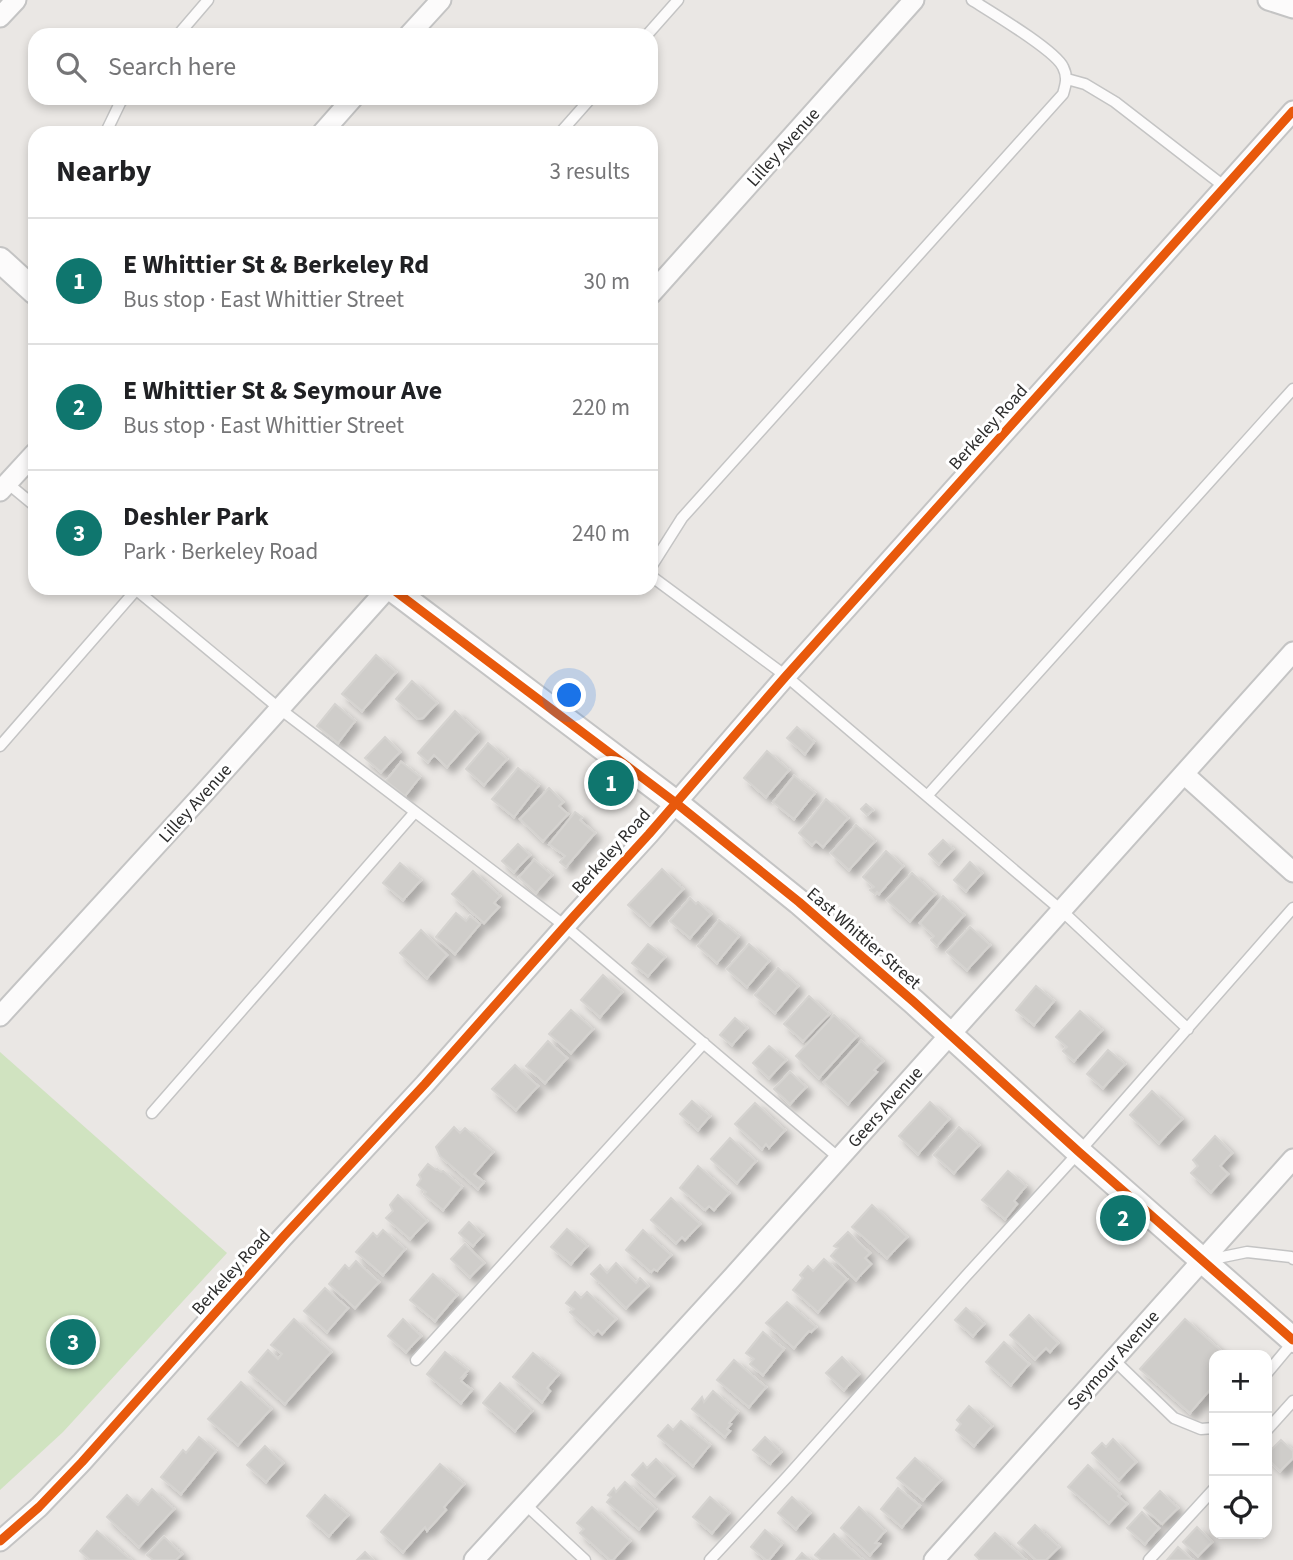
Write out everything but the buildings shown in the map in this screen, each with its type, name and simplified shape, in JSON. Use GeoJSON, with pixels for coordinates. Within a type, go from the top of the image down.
{"type":"FeatureCollection","features":[{"type":"Feature","properties":{"kind":"street"},"geometry":{"type":"LineString","coordinates":[[0,18],[16,0]]}},
{"type":"Feature","properties":{"kind":"street"},"geometry":{"type":"LineString","coordinates":[[416,28],[441,0]]}},
{"type":"Feature","properties":{"kind":"street","name":"Lilley Avenue"},"geometry":{"type":"LineString","coordinates":[[658,286],[914,0]]}},
{"type":"Feature","properties":{"kind":"street"},"geometry":{"type":"LineString","coordinates":[[1268,0],[1293,8]]}},
{"type":"Feature","properties":{"kind":"street"},"geometry":{"type":"LineString","coordinates":[[328,126],[347,105]]}},
{"type":"Feature","properties":{"kind":"street","name":"Berkeley Road"},"geometry":{"type":"LineString","coordinates":[[0,1541],[82,1462],[283,1237],[425,1084],[786,676],[1293,111]]}},
{"type":"Feature","properties":{"kind":"street"},"geometry":{"type":"LineString","coordinates":[[0,260],[28,286]]}},
{"type":"Feature","properties":{"kind":"street"},"geometry":{"type":"LineString","coordinates":[[3,484],[28,460]]}},
{"type":"Feature","properties":{"kind":"street","name":"Lilley Avenue"},"geometry":{"type":"LineString","coordinates":[[0,1016],[384,595]]}},
{"type":"Feature","properties":{"kind":"street","name":"East Whittier Street"},"geometry":{"type":"LineString","coordinates":[[399,595],[676,803],[799,902],[1293,1341]]}},
{"type":"Feature","properties":{"kind":"street","name":"Geers Avenue"},"geometry":{"type":"LineString","coordinates":[[474,1560],[1293,652]]}},
{"type":"Feature","properties":{"kind":"street"},"geometry":{"type":"LineString","coordinates":[[1184,774],[1293,872]]}},
{"type":"Feature","properties":{"kind":"street","name":"Seymour Avenue"},"geometry":{"type":"LineString","coordinates":[[934,1560],[1293,1159]]}},
{"type":"Feature","properties":{"kind":"lane"},"geometry":{"type":"LineString","coordinates":[[184,28],[208,0]]}},
{"type":"Feature","properties":{"kind":"lane"},"geometry":{"type":"LineString","coordinates":[[653,28],[678,0]]}},
{"type":"Feature","properties":{"kind":"lane"},"geometry":{"type":"LineString","coordinates":[[658,555],[682,518],[1063,94],[1067,79],[1062,64],[1047,50],[972,0]]}},
{"type":"Feature","properties":{"kind":"lane"},"geometry":{"type":"LineString","coordinates":[[1067,79],[1085,84],[1115,102],[1225,187]]}},
{"type":"Feature","properties":{"kind":"lane"},"geometry":{"type":"LineString","coordinates":[[109,126],[119,105]]}},
{"type":"Feature","properties":{"kind":"lane"},"geometry":{"type":"LineString","coordinates":[[566,126],[585,105]]}},
{"type":"Feature","properties":{"kind":"lane"},"geometry":{"type":"LineString","coordinates":[[927,796],[1293,388]]}},
{"type":"Feature","properties":{"kind":"lane"},"geometry":{"type":"LineString","coordinates":[[3,484],[28,501]]}},
{"type":"Feature","properties":{"kind":"lane"},"geometry":{"type":"LineString","coordinates":[[658,581],[786,676],[1061,910],[1188,1029]]}},
{"type":"Feature","properties":{"kind":"lane"},"geometry":{"type":"LineString","coordinates":[[0,746],[130,595]]}},
{"type":"Feature","properties":{"kind":"lane"},"geometry":{"type":"LineString","coordinates":[[142,595],[280,709],[565,926],[839,1158]]}},
{"type":"Feature","properties":{"kind":"lane"},"geometry":{"type":"LineString","coordinates":[[152,1113],[415,812]]}},
{"type":"Feature","properties":{"kind":"lane"},"geometry":{"type":"LineString","coordinates":[[710,1560],[1080,1152],[1293,908]]}},
{"type":"Feature","properties":{"kind":"lane"},"geometry":{"type":"LineString","coordinates":[[415,1360],[704,1043]]}},
{"type":"Feature","properties":{"kind":"lane"},"geometry":{"type":"LineString","coordinates":[[1202,1261],[1247,1252],[1293,1259]]}},
{"type":"Feature","properties":{"kind":"lane"},"geometry":{"type":"LineString","coordinates":[[1272,1367],[1293,1341]]}},
{"type":"Feature","properties":{"kind":"lane"},"geometry":{"type":"LineString","coordinates":[[1113,1359],[1174,1418],[1201,1429],[1209,1428]]}},
{"type":"Feature","properties":{"kind":"lane"},"geometry":{"type":"LineString","coordinates":[[1272,1424],[1293,1401]]}},
{"type":"Feature","properties":{"kind":"lane"},"geometry":{"type":"LineString","coordinates":[[1149,1560],[1209,1494]]}},
{"type":"Feature","properties":{"kind":"lane"},"geometry":{"type":"LineString","coordinates":[[525,1504],[585,1560]]}},
{"type":"Feature","properties":{"kind":"green space"},"geometry":{"type":"Polygon","coordinates":[[[0,1052],[227,1253],[63,1432],[0,1490],[0,1052]]]}},
{"type":"Feature","properties":{"kind":"cycle path"},"geometry":{"type":"LineString","coordinates":[[0,1541],[39,1507],[82,1462],[283,1237],[425,1084],[786,676],[1293,111]]}},
{"type":"Feature","properties":{"kind":"cycle path"},"geometry":{"type":"LineString","coordinates":[[400,595],[676,803],[799,902],[1293,1340]]}},
{"type":"Feature","properties":{"kind":"place","name":"E Whittier St & Berkeley Rd"},"geometry":{"type":"Point","coordinates":[611,783]}},
{"type":"Feature","properties":{"kind":"place","name":"E Whittier St & Seymour Ave"},"geometry":{"type":"Point","coordinates":[1123,1218]}},
{"type":"Feature","properties":{"kind":"place","name":"Deshler Park"},"geometry":{"type":"Point","coordinates":[73,1342]}}]}
